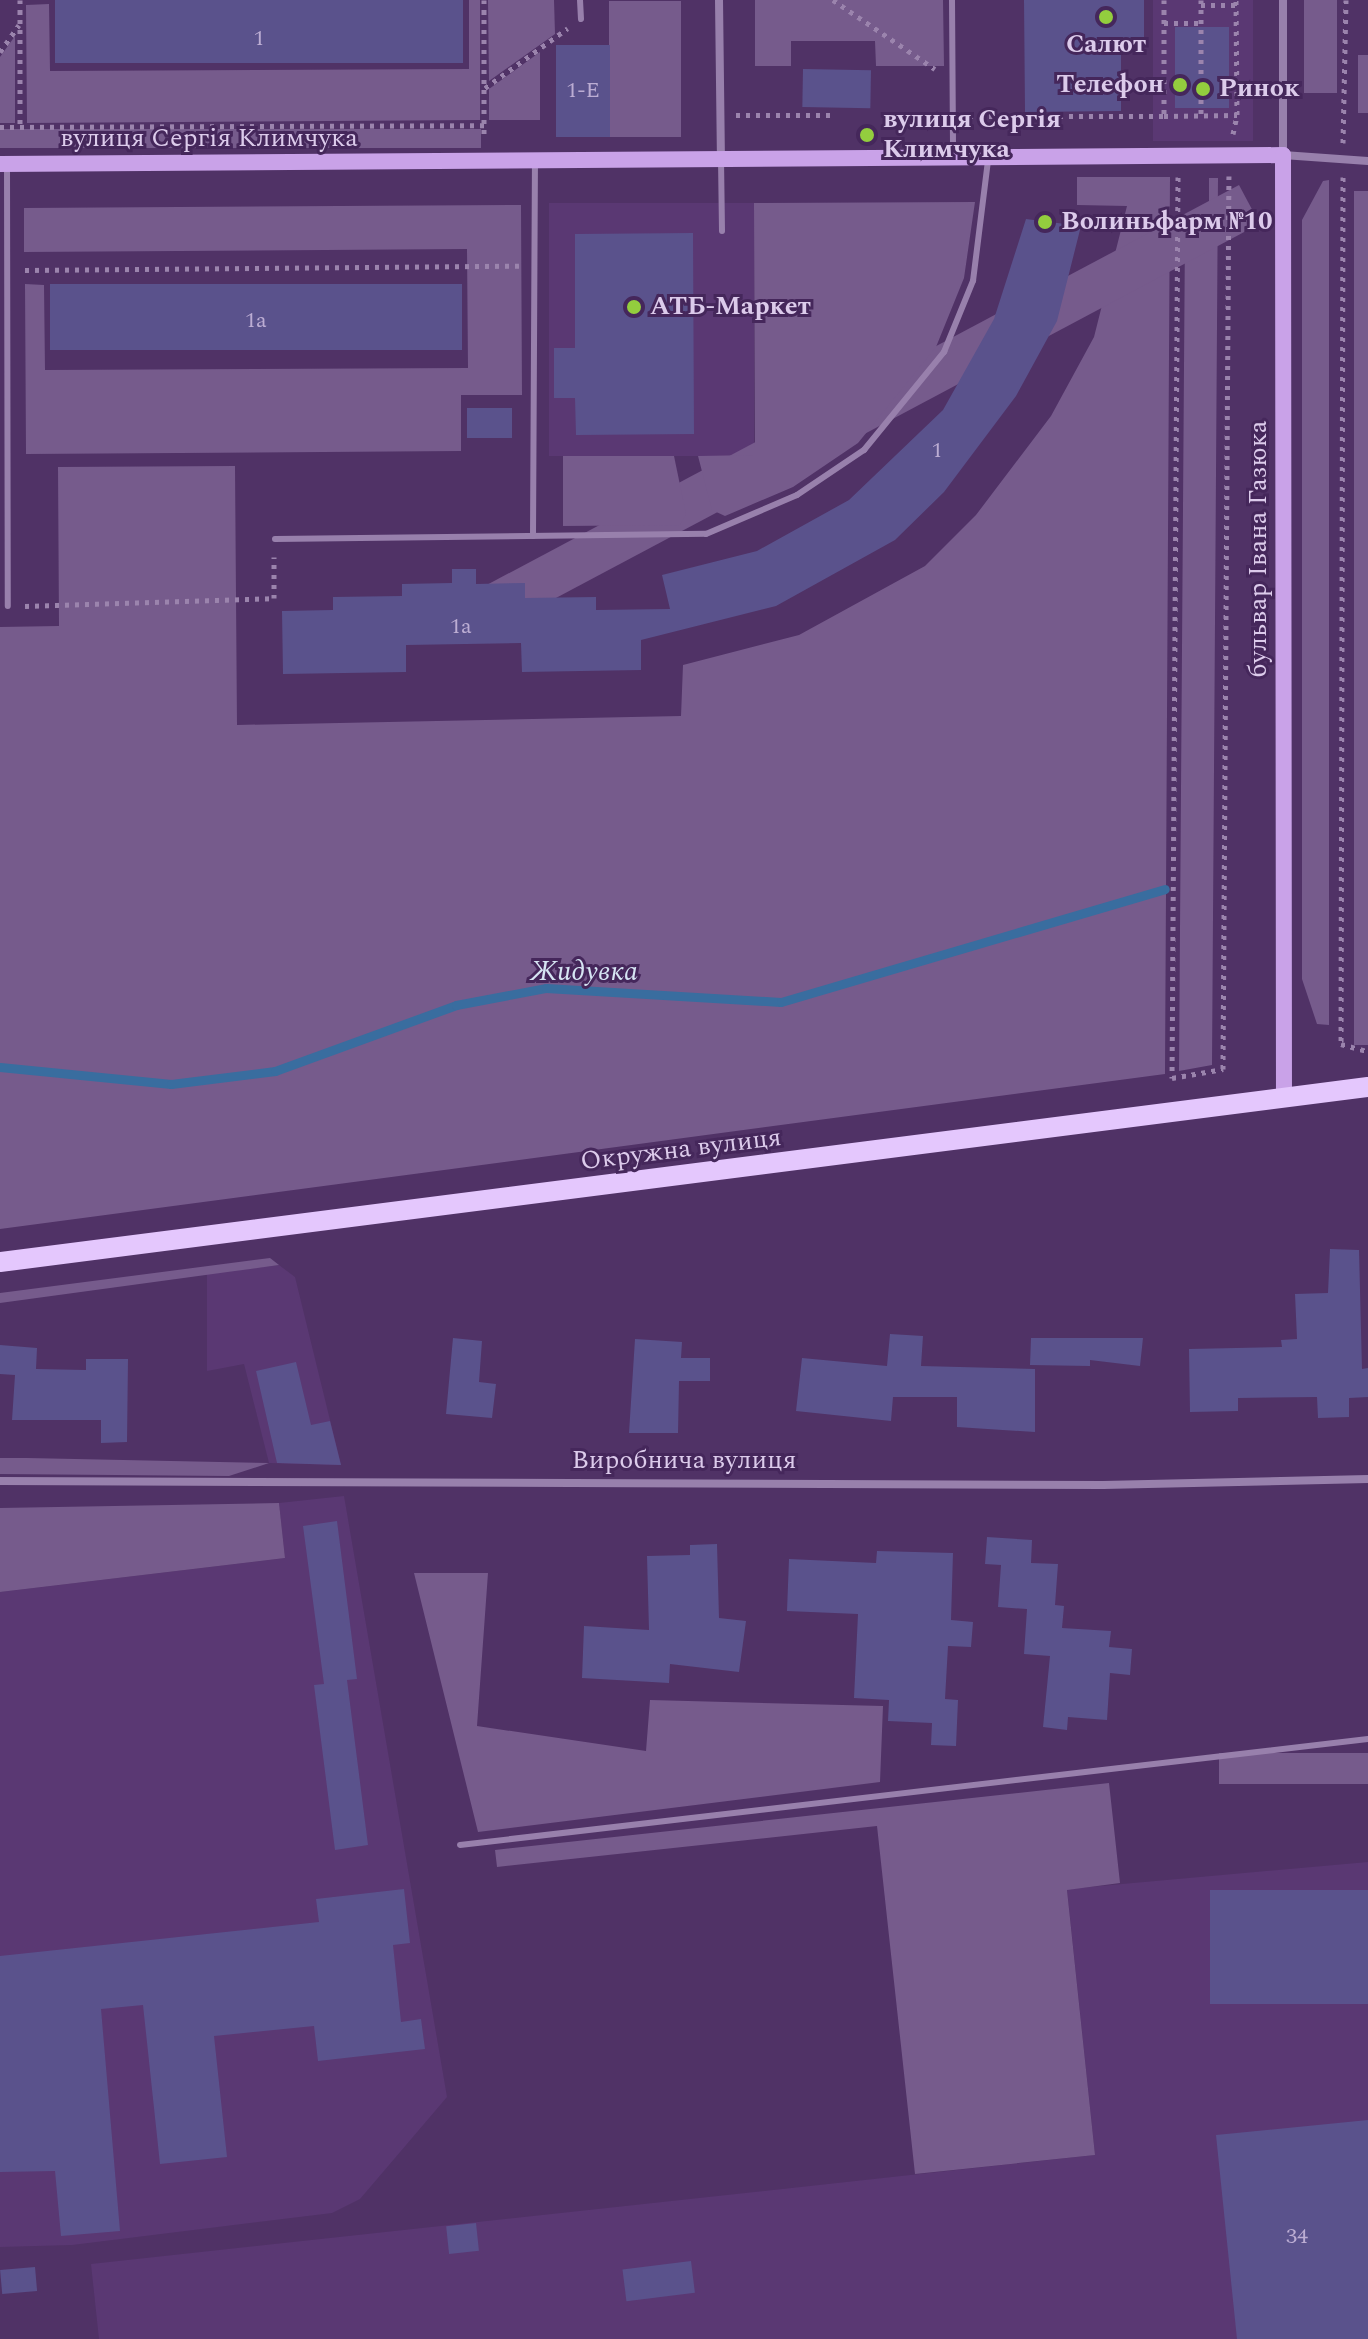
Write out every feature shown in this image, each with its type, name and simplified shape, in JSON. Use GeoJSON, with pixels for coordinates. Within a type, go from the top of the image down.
{"type":"FeatureCollection","features":[{"type":"Feature","properties":{"kind":"main road","name":"Окружна вулиця"},"geometry":{"type":"LineString","coordinates":[[0,1262],[1368,1087]]}},
{"type":"Feature","properties":{"kind":"street"},"geometry":{"type":"LineString","coordinates":[[719,0],[721,159]]}},
{"type":"Feature","properties":{"kind":"street","name":"бульвар Івана Газюка"},"geometry":{"type":"LineString","coordinates":[[1283,0],[1284,1099]]}},
{"type":"Feature","properties":{"kind":"street"},"geometry":{"type":"LineString","coordinates":[[1283,155],[1368,161]]}},
{"type":"Feature","properties":{"kind":"street","name":"вулиця Сергія Климчука"},"geometry":{"type":"LineString","coordinates":[[4,164],[1283,155]]}},
{"type":"Feature","properties":{"kind":"street","name":"Виробнича вулиця"},"geometry":{"type":"LineString","coordinates":[[0,1481],[1103,1485],[1368,1479]]}},
{"type":"Feature","properties":{"kind":"lane"},"geometry":{"type":"LineString","coordinates":[[580,0],[581,19]]}},
{"type":"Feature","properties":{"kind":"lane"},"geometry":{"type":"LineString","coordinates":[[952,0],[953,156]]}},
{"type":"Feature","properties":{"kind":"lane"},"geometry":{"type":"LineString","coordinates":[[275,539],[706,534],[797,495],[864,450],[944,352],[973,281],[989,156]]}},
{"type":"Feature","properties":{"kind":"lane"},"geometry":{"type":"LineString","coordinates":[[721,159],[722,231]]}},
{"type":"Feature","properties":{"kind":"lane"},"geometry":{"type":"LineString","coordinates":[[533,536],[535,161]]}},
{"type":"Feature","properties":{"kind":"lane"},"geometry":{"type":"LineString","coordinates":[[4,164],[8,606]]}},
{"type":"Feature","properties":{"kind":"lane"},"geometry":{"type":"LineString","coordinates":[[460,1845],[1368,1739]]}},
{"type":"Feature","properties":{"kind":"path"},"geometry":{"type":"LineString","coordinates":[[20,0],[20,127]]}},
{"type":"Feature","properties":{"kind":"path"},"geometry":{"type":"LineString","coordinates":[[484,0],[484,161]]}},
{"type":"Feature","properties":{"kind":"path"},"geometry":{"type":"LineString","coordinates":[[833,0],[953,81]]}},
{"type":"Feature","properties":{"kind":"path"},"geometry":{"type":"LineString","coordinates":[[1164,0],[1164,116]]}},
{"type":"Feature","properties":{"kind":"path"},"geometry":{"type":"LineString","coordinates":[[1346,0],[1341,1044],[1368,1051]]}},
{"type":"Feature","properties":{"kind":"path"},"geometry":{"type":"LineString","coordinates":[[953,115],[1164,116],[1237,115],[1236,2],[1201,3],[1201,115]]}},
{"type":"Feature","properties":{"kind":"path"},"geometry":{"type":"LineString","coordinates":[[484,88],[581,19]]}},
{"type":"Feature","properties":{"kind":"path"},"geometry":{"type":"LineString","coordinates":[[1164,23],[1201,23]]}},
{"type":"Feature","properties":{"kind":"path"},"geometry":{"type":"LineString","coordinates":[[0,52],[20,24]]}},
{"type":"Feature","properties":{"kind":"path"},"geometry":{"type":"LineString","coordinates":[[720,114],[831,115]]}},
{"type":"Feature","properties":{"kind":"path"},"geometry":{"type":"LineString","coordinates":[[0,127],[484,125]]}},
{"type":"Feature","properties":{"kind":"path"},"geometry":{"type":"LineString","coordinates":[[1190,174],[1178,174],[1172,1078],[1223,1069],[1229,155]]}},
{"type":"Feature","properties":{"kind":"path"},"geometry":{"type":"LineString","coordinates":[[1216,174],[1229,174]]}},
{"type":"Feature","properties":{"kind":"path"},"geometry":{"type":"LineString","coordinates":[[7,270],[535,266]]}},
{"type":"Feature","properties":{"kind":"path"},"geometry":{"type":"LineString","coordinates":[[8,606],[274,598],[275,539]]}},
{"type":"Feature","properties":{"kind":"shaded area"},"geometry":{"type":"Polygon","coordinates":[[[469,0],[480,0],[480,120],[27,123],[26,5],[49,4],[50,71],[469,69],[469,0]]]}},
{"type":"Feature","properties":{"kind":"shaded area"},"geometry":{"type":"Polygon","coordinates":[[[488,0],[554,0],[555,34],[489,81],[488,0]]]}},
{"type":"Feature","properties":{"kind":"shaded area"},"geometry":{"type":"Polygon","coordinates":[[[755,0],[943,0],[944,66],[876,66],[875,41],[791,41],[791,66],[755,66],[755,0]]]}},
{"type":"Feature","properties":{"kind":"shaded area","name":"Ринок"},"geometry":{"type":"Polygon","coordinates":[[[1153,0],[1253,0],[1253,141],[1153,141],[1153,0]]]}},
{"type":"Feature","properties":{"kind":"shaded area"},"geometry":{"type":"Polygon","coordinates":[[[1304,0],[1337,0],[1337,93],[1304,93],[1304,0]]]}},
{"type":"Feature","properties":{"kind":"shaded area"},"geometry":{"type":"Polygon","coordinates":[[[609,1],[681,1],[681,137],[609,137],[609,1]]]}},
{"type":"Feature","properties":{"kind":"shaded area"},"geometry":{"type":"Polygon","coordinates":[[[15,36],[15,123],[0,123],[0,57],[15,36]]]}},
{"type":"Feature","properties":{"kind":"shaded area"},"geometry":{"type":"Polygon","coordinates":[[[540,52],[540,120],[489,120],[489,89],[540,52]]]}},
{"type":"Feature","properties":{"kind":"shaded area"},"geometry":{"type":"Polygon","coordinates":[[[1358,55],[1368,55],[1368,113],[1358,113],[1358,55]]]}},
{"type":"Feature","properties":{"kind":"shaded area"},"geometry":{"type":"Polygon","coordinates":[[[0,129],[481,129],[481,148],[0,148],[0,129]]]}},
{"type":"Feature","properties":{"kind":"shaded area"},"geometry":{"type":"Polygon","coordinates":[[[1077,177],[1170,177],[1165,1074],[0,1229],[0,627],[59,626],[58,467],[235,466],[237,725],[681,716],[683,665],[799,635],[925,566],[976,515],[1051,416],[1094,337],[1127,206],[1077,205],[1077,177]]]}},
{"type":"Feature","properties":{"kind":"shaded area"},"geometry":{"type":"Polygon","coordinates":[[[1209,178],[1218,178],[1212,1065],[1179,1071],[1185,226],[1209,226],[1209,178]]]}},
{"type":"Feature","properties":{"kind":"shaded area"},"geometry":{"type":"Polygon","coordinates":[[[1329,180],[1329,1025],[1317,1024],[1302,979],[1302,220],[1323,181],[1329,180]]]}},
{"type":"Feature","properties":{"kind":"shaded area"},"geometry":{"type":"Polygon","coordinates":[[[1239,185],[1260,224],[485,636],[465,597],[1239,185]]]}},
{"type":"Feature","properties":{"kind":"shaded area"},"geometry":{"type":"Polygon","coordinates":[[[1354,191],[1368,191],[1368,1045],[1354,1045],[1354,191]]]}},
{"type":"Feature","properties":{"kind":"shaded area"},"geometry":{"type":"Polygon","coordinates":[[[975,202],[964,278],[936,347],[858,443],[793,487],[725,516],[712,510],[698,456],[755,455],[754,203],[975,202]]]}},
{"type":"Feature","properties":{"kind":"shaded area"},"geometry":{"type":"Polygon","coordinates":[[[549,203],[754,203],[754,456],[549,456],[549,203]]]}},
{"type":"Feature","properties":{"kind":"shaded area"},"geometry":{"type":"Polygon","coordinates":[[[521,205],[522,395],[461,395],[461,451],[26,454],[25,284],[44,285],[45,370],[468,368],[467,249],[24,252],[24,208],[521,205]]]}},
{"type":"Feature","properties":{"kind":"shaded area"},"geometry":{"type":"Polygon","coordinates":[[[563,456],[674,456],[686,514],[680,525],[563,526],[563,456]]]}},
{"type":"Feature","properties":{"kind":"shaded area"},"geometry":{"type":"Polygon","coordinates":[[[270,1258],[279,1265],[0,1303],[0,1293],[270,1258]]]}},
{"type":"Feature","properties":{"kind":"shaded area"},"geometry":{"type":"Polygon","coordinates":[[[279,1265],[295,1277],[341,1465],[269,1463],[244,1364],[207,1371],[207,1274],[279,1265]]]}},
{"type":"Feature","properties":{"kind":"shaded area"},"geometry":{"type":"Polygon","coordinates":[[[0,1458],[269,1463],[229,1476],[0,1474],[0,1458]]]}},
{"type":"Feature","properties":{"kind":"shaded area"},"geometry":{"type":"Polygon","coordinates":[[[344,1496],[447,2097],[360,2199],[332,2213],[72,2245],[0,2247],[0,1592],[285,1558],[279,1503],[344,1496]]]}},
{"type":"Feature","properties":{"kind":"shaded area"},"geometry":{"type":"Polygon","coordinates":[[[279,1503],[285,1558],[0,1592],[0,1508],[279,1503]]]}},
{"type":"Feature","properties":{"kind":"shaded area"},"geometry":{"type":"Polygon","coordinates":[[[414,1573],[488,1573],[477,1726],[646,1751],[650,1700],[883,1706],[880,1782],[478,1832],[414,1573]]]}},
{"type":"Feature","properties":{"kind":"shaded area"},"geometry":{"type":"Polygon","coordinates":[[[1219,1753],[1368,1753],[1368,1784],[1219,1784],[1219,1753]]]}},
{"type":"Feature","properties":{"kind":"shaded area"},"geometry":{"type":"Polygon","coordinates":[[[1109,1783],[1120,1883],[1067,1890],[1095,2155],[915,2174],[877,1826],[497,1867],[495,1850],[1109,1783]]]}},
{"type":"Feature","properties":{"kind":"shaded area"},"geometry":{"type":"Polygon","coordinates":[[[1368,1862],[1368,2339],[99,2339],[91,2264],[1095,2155],[1067,1889],[1368,1862]]]}},
{"type":"Feature","properties":{"kind":"building"},"geometry":{"type":"Polygon","coordinates":[[[55,0],[463,0],[463,63],[55,63],[55,0]]]}},
{"type":"Feature","properties":{"kind":"building"},"geometry":{"type":"Polygon","coordinates":[[[1024,0],[1144,0],[1144,43],[1121,43],[1121,111],[1025,112],[1024,0]]]}},
{"type":"Feature","properties":{"kind":"building"},"geometry":{"type":"Polygon","coordinates":[[[1175,27],[1229,27],[1229,108],[1175,108],[1175,27]]]}},
{"type":"Feature","properties":{"kind":"building"},"geometry":{"type":"Polygon","coordinates":[[[556,45],[610,45],[610,137],[556,137],[556,45]]]}},
{"type":"Feature","properties":{"kind":"building"},"geometry":{"type":"Polygon","coordinates":[[[803,69],[871,70],[870,108],[802,107],[803,69]]]}},
{"type":"Feature","properties":{"kind":"building"},"geometry":{"type":"Polygon","coordinates":[[[1026,219],[1081,226],[1057,321],[1016,396],[944,492],[895,540],[776,606],[641,640],[641,670],[522,672],[521,643],[406,645],[406,672],[283,674],[282,611],[333,610],[333,597],[402,596],[402,584],[452,583],[452,569],[476,569],[476,584],[525,583],[525,598],[596,597],[596,610],[670,609],[662,575],[757,551],[849,500],[943,410],[994,319],[1026,219]]]}},
{"type":"Feature","properties":{"kind":"building","name":"АТБ-Маркет"},"geometry":{"type":"Polygon","coordinates":[[[693,233],[694,434],[576,435],[575,398],[554,398],[554,348],[575,348],[575,234],[693,233]]]}},
{"type":"Feature","properties":{"kind":"building"},"geometry":{"type":"Polygon","coordinates":[[[50,284],[462,284],[462,350],[50,350],[50,284]]]}},
{"type":"Feature","properties":{"kind":"building"},"geometry":{"type":"Polygon","coordinates":[[[467,408],[512,408],[512,438],[467,438],[467,408]]]}},
{"type":"Feature","properties":{"kind":"building"},"geometry":{"type":"Polygon","coordinates":[[[1330,1249],[1359,1250],[1362,1369],[1368,1368],[1368,1397],[1349,1398],[1349,1417],[1318,1418],[1317,1397],[1238,1398],[1238,1411],[1190,1412],[1189,1349],[1282,1347],[1281,1340],[1297,1339],[1295,1294],[1328,1293],[1330,1249]]]}},
{"type":"Feature","properties":{"kind":"building"},"geometry":{"type":"Polygon","coordinates":[[[890,1334],[923,1336],[921,1366],[1035,1369],[1035,1432],[957,1427],[957,1397],[893,1397],[891,1421],[796,1411],[802,1358],[887,1366],[890,1334]]]}},
{"type":"Feature","properties":{"kind":"building"},"geometry":{"type":"Polygon","coordinates":[[[453,1338],[482,1341],[479,1382],[496,1384],[492,1418],[446,1414],[453,1338]]]}},
{"type":"Feature","properties":{"kind":"building"},"geometry":{"type":"Polygon","coordinates":[[[1031,1338],[1143,1338],[1140,1366],[1090,1360],[1090,1366],[1030,1365],[1031,1338]]]}},
{"type":"Feature","properties":{"kind":"building"},"geometry":{"type":"Polygon","coordinates":[[[635,1339],[682,1342],[681,1358],[710,1358],[710,1381],[679,1381],[678,1433],[629,1433],[635,1339]]]}},
{"type":"Feature","properties":{"kind":"building"},"geometry":{"type":"Polygon","coordinates":[[[0,1345],[37,1348],[36,1369],[86,1370],[86,1359],[128,1359],[127,1442],[101,1443],[101,1420],[12,1420],[15,1375],[0,1374],[0,1345]]]}},
{"type":"Feature","properties":{"kind":"building"},"geometry":{"type":"Polygon","coordinates":[[[296,1362],[311,1425],[330,1421],[341,1465],[277,1463],[256,1371],[296,1362]]]}},
{"type":"Feature","properties":{"kind":"building"},"geometry":{"type":"Polygon","coordinates":[[[337,1521],[357,1679],[347,1680],[368,1845],[335,1850],[314,1685],[324,1684],[303,1526],[337,1521]]]}},
{"type":"Feature","properties":{"kind":"building"},"geometry":{"type":"Polygon","coordinates":[[[987,1537],[1032,1540],[1031,1563],[1058,1564],[1055,1605],[1064,1606],[1062,1628],[1111,1631],[1109,1647],[1132,1649],[1130,1675],[1110,1673],[1107,1720],[1068,1717],[1067,1730],[1043,1727],[1050,1656],[1024,1654],[1027,1609],[998,1607],[1001,1565],[985,1564],[987,1537]]]}},
{"type":"Feature","properties":{"kind":"building"},"geometry":{"type":"Polygon","coordinates":[[[717,1544],[719,1618],[746,1621],[739,1672],[670,1664],[669,1683],[582,1678],[584,1626],[649,1630],[647,1556],[690,1555],[690,1545],[717,1544]]]}},
{"type":"Feature","properties":{"kind":"building"},"geometry":{"type":"Polygon","coordinates":[[[877,1551],[953,1553],[951,1620],[973,1622],[971,1647],[948,1646],[945,1699],[958,1700],[956,1746],[931,1745],[932,1723],[888,1721],[889,1700],[854,1698],[858,1614],[787,1611],[789,1559],[876,1563],[877,1551]]]}},
{"type":"Feature","properties":{"kind":"building"},"geometry":{"type":"Polygon","coordinates":[[[404,1889],[410,1943],[393,1945],[401,2022],[421,2019],[425,2049],[318,2061],[314,2026],[214,2036],[227,2157],[160,2164],[143,2005],[101,2009],[120,2231],[61,2236],[55,2171],[0,2172],[0,1956],[319,1922],[316,1899],[404,1889]]]}},
{"type":"Feature","properties":{"kind":"building"},"geometry":{"type":"Polygon","coordinates":[[[1210,1890],[1368,1890],[1368,2004],[1210,2004],[1210,1890]]]}},
{"type":"Feature","properties":{"kind":"building"},"geometry":{"type":"Polygon","coordinates":[[[1368,2120],[1368,2339],[1237,2339],[1216,2135],[1368,2120]]]}},
{"type":"Feature","properties":{"kind":"building"},"geometry":{"type":"Polygon","coordinates":[[[476,2223],[479,2251],[449,2254],[446,2226],[476,2223]]]}},
{"type":"Feature","properties":{"kind":"building"},"geometry":{"type":"Polygon","coordinates":[[[691,2261],[695,2293],[626,2301],[623,2269],[691,2261]]]}},
{"type":"Feature","properties":{"kind":"building"},"geometry":{"type":"Polygon","coordinates":[[[35,2267],[37,2291],[2,2294],[0,2270],[35,2267]]]}},
{"type":"Feature","properties":{"kind":"waterway","name":"Жидувка"},"geometry":{"type":"LineString","coordinates":[[0,1067],[171,1084],[275,1071],[456,1005],[546,988],[781,1002],[1165,889]]}},
{"type":"Feature","properties":{"kind":"place","name":"Салют"},"geometry":{"type":"Point","coordinates":[1106,17]}},
{"type":"Feature","properties":{"kind":"place","name":"Телефон"},"geometry":{"type":"Point","coordinates":[1180,85]}},
{"type":"Feature","properties":{"kind":"place","name":"Ринок"},"geometry":{"type":"Point","coordinates":[1203,89]}},
{"type":"Feature","properties":{"kind":"place","name":"вулиця Сергія Климчука"},"geometry":{"type":"Point","coordinates":[867,135]}},
{"type":"Feature","properties":{"kind":"place","name":"Волиньфарм №10"},"geometry":{"type":"Point","coordinates":[1045,222]}},
{"type":"Feature","properties":{"kind":"place","name":"АТБ-Маркет"},"geometry":{"type":"Point","coordinates":[634,307]}}]}
